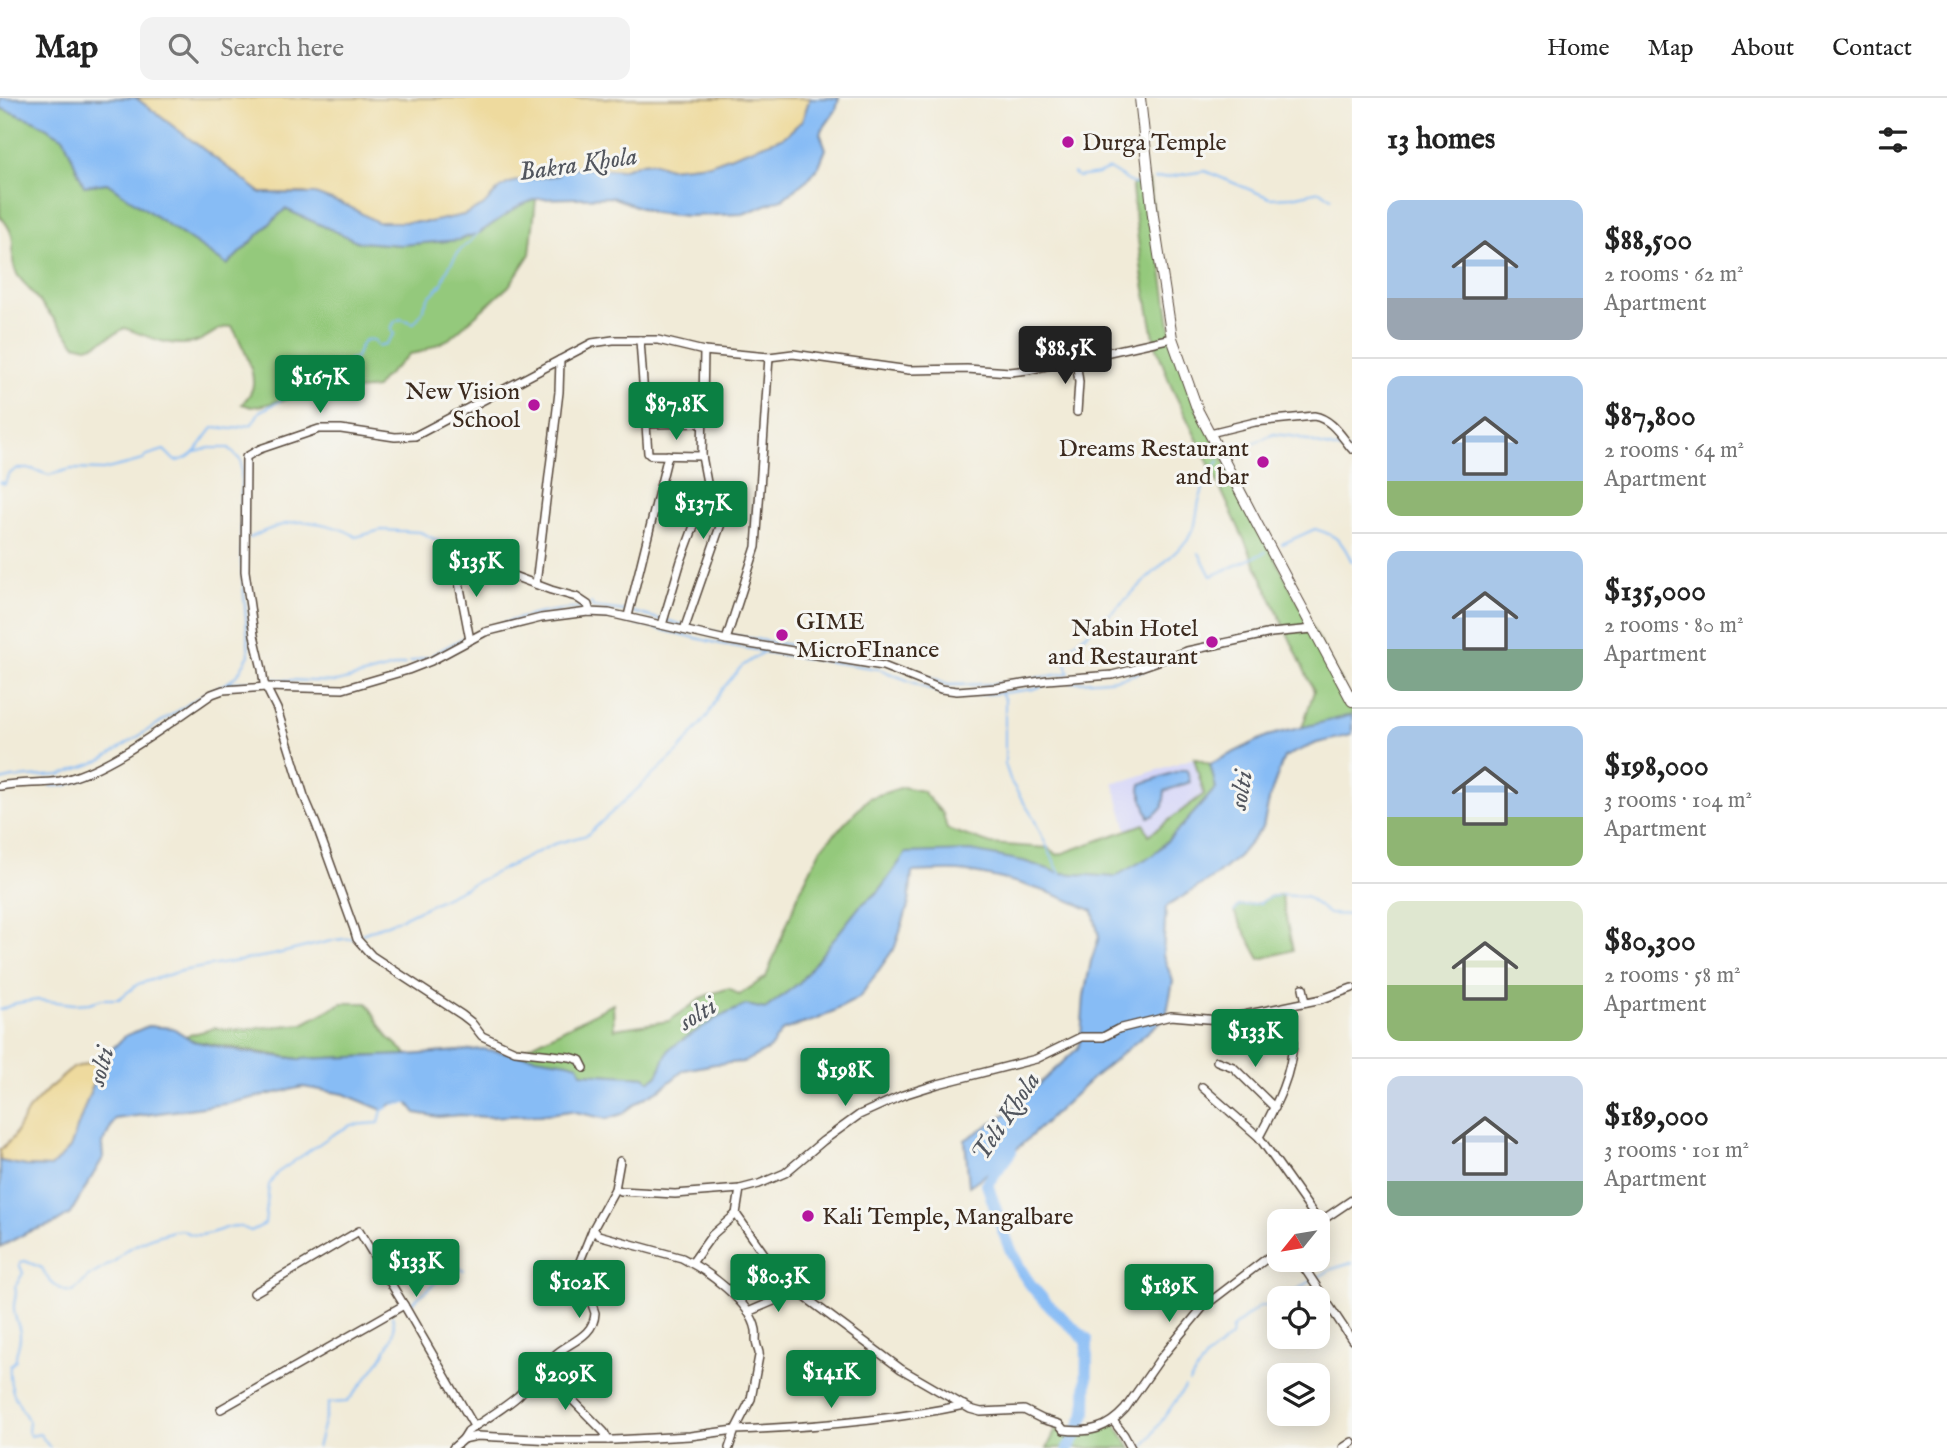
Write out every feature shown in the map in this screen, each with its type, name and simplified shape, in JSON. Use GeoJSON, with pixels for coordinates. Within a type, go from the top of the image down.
{"type":"FeatureCollection","features":[{"type":"Feature","properties":{"kind":"highway"},"geometry":{"type":"LineString","coordinates":[[1140,98],[1153,216],[1172,338],[1198,411],[1351,700]]}},
{"type":"Feature","properties":{"kind":"street"},"geometry":{"type":"LineString","coordinates":[[584,1068],[580,1060],[515,1051],[482,1036],[462,1015],[372,956],[358,939],[304,796],[278,709],[266,687],[254,635],[245,571],[246,457],[260,449],[319,429],[341,429],[395,437],[415,436],[592,343],[603,341],[658,340],[704,351],[769,357],[793,354],[909,370],[967,369],[1010,372],[1172,338]]}},
{"type":"Feature","properties":{"kind":"street"},"geometry":{"type":"LineString","coordinates":[[640,340],[648,453],[702,456]]}},
{"type":"Feature","properties":{"kind":"street"},"geometry":{"type":"LineString","coordinates":[[662,625],[681,561],[708,488],[702,456],[704,351]]}},
{"type":"Feature","properties":{"kind":"street"},"geometry":{"type":"LineString","coordinates":[[726,640],[756,547],[769,357]]}},
{"type":"Feature","properties":{"kind":"street"},"geometry":{"type":"LineString","coordinates":[[536,584],[561,360]]}},
{"type":"Feature","properties":{"kind":"street"},"geometry":{"type":"LineString","coordinates":[[1076,360],[1079,382],[1077,412]]}},
{"type":"Feature","properties":{"kind":"street"},"geometry":{"type":"LineString","coordinates":[[1210,433],[1255,422],[1314,416],[1322,417],[1331,423],[1352,449]]}},
{"type":"Feature","properties":{"kind":"street"},"geometry":{"type":"LineString","coordinates":[[648,424],[703,423]]}},
{"type":"Feature","properties":{"kind":"street"},"geometry":{"type":"LineString","coordinates":[[628,616],[668,455]]}},
{"type":"Feature","properties":{"kind":"street"},"geometry":{"type":"LineString","coordinates":[[684,630],[732,492],[728,488],[708,488]]}},
{"type":"Feature","properties":{"kind":"street"},"geometry":{"type":"LineString","coordinates":[[470,640],[456,567],[457,558],[460,556],[576,597],[589,605],[590,612]]}},
{"type":"Feature","properties":{"kind":"street"},"geometry":{"type":"LineString","coordinates":[[0,786],[61,781],[92,770],[135,746],[212,694],[223,690],[266,687],[343,689],[431,661],[485,632],[541,618],[590,612],[628,616],[726,640],[883,666],[941,689],[957,691],[1112,675],[1186,650],[1271,633],[1313,629]]}},
{"type":"Feature","properties":{"kind":"street"},"geometry":{"type":"LineString","coordinates":[[1303,988],[1306,1002]]}},
{"type":"Feature","properties":{"kind":"street"},"geometry":{"type":"LineString","coordinates":[[615,1189],[675,1194],[740,1189],[759,1184],[785,1173],[823,1140],[859,1115],[903,1095],[1036,1059],[1081,1037],[1103,1037],[1118,1029],[1166,1017],[1219,1020],[1306,1002],[1352,988]]}},
{"type":"Feature","properties":{"kind":"street"},"geometry":{"type":"LineString","coordinates":[[1259,1137],[1275,1108],[1293,1059],[1293,1039]]}},
{"type":"Feature","properties":{"kind":"street"},"geometry":{"type":"LineString","coordinates":[[1217,1060],[1233,1067],[1275,1108]]}},
{"type":"Feature","properties":{"kind":"street"},"geometry":{"type":"LineString","coordinates":[[1202,1087],[1259,1137],[1310,1209]]}},
{"type":"Feature","properties":{"kind":"street"},"geometry":{"type":"LineString","coordinates":[[453,1448],[474,1426],[517,1397],[554,1355],[586,1333],[595,1319],[580,1261],[615,1189],[620,1161]]}},
{"type":"Feature","properties":{"kind":"street"},"geometry":{"type":"LineString","coordinates":[[692,1263],[712,1235],[736,1214],[740,1189]]}},
{"type":"Feature","properties":{"kind":"street"},"geometry":{"type":"LineString","coordinates":[[1330,1214],[1352,1199]]}},
{"type":"Feature","properties":{"kind":"street"},"geometry":{"type":"LineString","coordinates":[[736,1214],[772,1265],[797,1291],[901,1369],[981,1412],[1024,1410],[1059,1424],[1064,1430],[1084,1433],[1114,1422],[1203,1307],[1267,1257]]}},
{"type":"Feature","properties":{"kind":"street"},"geometry":{"type":"LineString","coordinates":[[593,1230],[598,1235],[692,1263],[714,1277],[748,1312],[757,1331],[756,1342],[760,1356],[751,1399],[729,1448]]}},
{"type":"Feature","properties":{"kind":"street"},"geometry":{"type":"LineString","coordinates":[[254,1293],[359,1231],[474,1426]]}},
{"type":"Feature","properties":{"kind":"street"},"geometry":{"type":"LineString","coordinates":[[1307,1272],[1352,1340]]}},
{"type":"Feature","properties":{"kind":"street"},"geometry":{"type":"LineString","coordinates":[[748,1312],[797,1291]]}},
{"type":"Feature","properties":{"kind":"street"},"geometry":{"type":"LineString","coordinates":[[221,1409],[404,1305]]}},
{"type":"Feature","properties":{"kind":"street"},"geometry":{"type":"LineString","coordinates":[[542,1369],[604,1432],[608,1440]]}},
{"type":"Feature","properties":{"kind":"street"},"geometry":{"type":"LineString","coordinates":[[463,1439],[477,1436],[608,1440],[690,1436],[735,1430],[807,1427],[965,1405]]}},
{"type":"Feature","properties":{"kind":"street"},"geometry":{"type":"LineString","coordinates":[[1114,1422],[1131,1448]]}},
{"type":"Feature","properties":{"kind":"street"},"geometry":{"type":"LineString","coordinates":[[1343,1448],[1352,1442]]}},
{"type":"Feature","properties":{"kind":"shaded area"},"geometry":{"type":"Polygon","coordinates":[[[1194,758],[1204,794],[1148,836],[1144,825],[1127,830],[1113,782],[1194,758]]]}},
{"type":"Feature","properties":{"kind":"green space"},"geometry":{"type":"Polygon","coordinates":[[[0,108],[35,121],[64,138],[84,186],[107,183],[227,265],[285,209],[359,242],[401,245],[458,240],[479,233],[519,206],[536,199],[530,254],[509,286],[449,339],[410,354],[376,388],[349,391],[328,388],[252,407],[242,404],[252,390],[253,377],[246,354],[232,326],[188,344],[160,341],[125,328],[97,344],[87,347],[75,344],[14,268],[13,240],[0,216],[0,108]]]}},
{"type":"Feature","properties":{"kind":"green space"},"geometry":{"type":"Polygon","coordinates":[[[1149,181],[1172,338],[1198,411],[1352,704],[1352,715],[1302,728],[1314,691],[1171,386],[1155,343],[1142,273],[1132,189],[1133,184],[1149,181]]]}},
{"type":"Feature","properties":{"kind":"green space"},"geometry":{"type":"Polygon","coordinates":[[[1194,758],[1210,764],[1216,788],[1153,855],[1114,877],[1060,873],[1023,861],[906,853],[879,891],[860,906],[799,983],[765,1009],[746,1005],[717,1018],[670,1049],[657,1076],[650,1081],[645,1077],[582,1073],[516,1053],[613,1004],[614,1029],[669,1021],[705,996],[729,988],[739,995],[766,977],[800,891],[821,848],[869,798],[903,787],[922,791],[943,814],[947,829],[991,844],[1048,848],[1058,855],[1144,824],[1149,835],[1204,794],[1194,758]]]}},
{"type":"Feature","properties":{"kind":"green space"},"geometry":{"type":"Polygon","coordinates":[[[1281,895],[1293,950],[1260,959],[1234,912],[1239,906],[1260,903],[1269,897],[1281,895]]]}},
{"type":"Feature","properties":{"kind":"green space"},"geometry":{"type":"Polygon","coordinates":[[[342,1003],[367,1003],[388,1037],[408,1055],[299,1059],[193,1041],[185,1036],[215,1028],[235,1030],[303,1024],[342,1003]]]}},
{"type":"Feature","properties":{"kind":"green space"},"geometry":{"type":"Polygon","coordinates":[[[1114,1422],[1131,1448],[1047,1448],[1059,1424],[1075,1437],[1077,1432],[1114,1422]]]}},
{"type":"Feature","properties":{"kind":"sand"},"geometry":{"type":"Polygon","coordinates":[[[136,98],[810,98],[802,121],[784,137],[710,164],[669,168],[652,162],[621,170],[545,166],[563,175],[507,184],[483,206],[464,215],[430,222],[377,222],[305,193],[261,193],[136,98]]]}},
{"type":"Feature","properties":{"kind":"sand"},"geometry":{"type":"Polygon","coordinates":[[[102,1059],[70,1148],[51,1167],[0,1161],[0,1150],[13,1138],[28,1110],[48,1089],[73,1068],[102,1059]]]}},
{"type":"Feature","properties":{"kind":"water"},"geometry":{"type":"Polygon","coordinates":[[[0,98],[136,98],[261,193],[315,194],[348,206],[377,222],[430,222],[464,215],[483,206],[507,184],[560,175],[544,171],[545,166],[621,170],[652,162],[669,168],[710,164],[784,137],[802,121],[810,98],[839,98],[836,110],[820,133],[826,149],[819,166],[809,178],[784,198],[743,214],[688,216],[654,213],[612,197],[536,199],[519,206],[479,233],[458,240],[401,245],[359,242],[285,209],[227,265],[107,183],[84,186],[64,138],[35,121],[0,108],[0,98]]]}},
{"type":"Feature","properties":{"kind":"water","name":"solti"},"geometry":{"type":"Polygon","coordinates":[[[1352,715],[1352,735],[1317,743],[1284,757],[1270,796],[1263,827],[1239,856],[1214,877],[1166,907],[1163,955],[1173,981],[1166,1017],[1095,1076],[1001,1164],[969,1186],[965,1140],[1010,1111],[1078,1048],[1084,996],[1099,937],[1093,911],[1048,892],[967,872],[912,872],[909,903],[895,947],[859,998],[818,1019],[783,1030],[769,1049],[744,1062],[684,1070],[661,1089],[622,1114],[607,1119],[571,1111],[540,1115],[439,1117],[416,1113],[408,1103],[394,1103],[382,1110],[344,1094],[303,1087],[225,1104],[115,1119],[102,1145],[103,1158],[70,1214],[54,1224],[28,1232],[0,1247],[0,1161],[51,1167],[70,1148],[102,1059],[125,1036],[148,1026],[173,1028],[193,1041],[244,1052],[299,1059],[483,1049],[568,1062],[578,1065],[582,1073],[645,1077],[650,1081],[657,1076],[669,1049],[717,1018],[746,1005],[765,1009],[799,983],[860,906],[879,891],[906,853],[971,851],[1023,861],[1060,873],[1114,877],[1153,855],[1216,788],[1210,764],[1267,736],[1352,715]]]}},
{"type":"Feature","properties":{"kind":"water"},"geometry":{"type":"Polygon","coordinates":[[[1187,770],[1190,782],[1165,791],[1163,807],[1149,817],[1140,790],[1141,784],[1187,770]]]}},
{"type":"Feature","properties":{"kind":"waterway"},"geometry":{"type":"LineString","coordinates":[[1073,173],[1078,177],[1109,169],[1133,184],[1144,182]]}},
{"type":"Feature","properties":{"kind":"waterway"},"geometry":{"type":"LineString","coordinates":[[1155,179],[1205,171],[1270,198],[1320,191],[1331,198]]}},
{"type":"Feature","properties":{"kind":"waterway"},"geometry":{"type":"LineString","coordinates":[[0,482],[5,484],[8,475],[16,469],[32,469],[49,475],[71,469],[103,470],[143,460],[145,456],[164,450],[175,461],[182,460],[193,454],[214,427],[232,429],[252,424],[260,411],[292,392],[318,390],[343,378],[346,375],[342,368],[350,359],[355,359],[364,341],[375,341],[377,346],[386,344],[394,334],[391,329],[395,321],[401,319],[414,323],[428,298],[442,284],[459,251],[479,231]]}},
{"type":"Feature","properties":{"kind":"waterway"},"geometry":{"type":"LineString","coordinates":[[1236,451],[1274,434],[1297,437],[1351,452]]}},
{"type":"Feature","properties":{"kind":"waterway"},"geometry":{"type":"LineString","coordinates":[[196,452],[209,448],[229,448],[241,461],[241,558],[249,655],[238,674],[227,683]]}},
{"type":"Feature","properties":{"kind":"waterway"},"geometry":{"type":"LineString","coordinates":[[730,635],[881,660],[948,685],[995,684],[1069,673],[1065,659],[1069,648],[1110,614],[1187,541],[1195,525],[1207,477],[1219,461]]}},
{"type":"Feature","properties":{"kind":"waterway"},"geometry":{"type":"LineString","coordinates":[[250,538],[285,524],[311,522],[336,528],[356,537],[381,530],[420,532],[469,556]]}},
{"type":"Feature","properties":{"kind":"waterway"},"geometry":{"type":"LineString","coordinates":[[1282,544],[1315,529],[1338,540],[1352,562]]}},
{"type":"Feature","properties":{"kind":"waterway"},"geometry":{"type":"LineString","coordinates":[[1199,553],[1211,576],[1266,552]]}},
{"type":"Feature","properties":{"kind":"waterway"},"geometry":{"type":"LineString","coordinates":[[591,603],[593,607],[625,611]]}},
{"type":"Feature","properties":{"kind":"waterway"},"geometry":{"type":"LineString","coordinates":[[489,628],[536,614],[585,608]]}},
{"type":"Feature","properties":{"kind":"waterway"},"geometry":{"type":"LineString","coordinates":[[633,612],[662,620]]}},
{"type":"Feature","properties":{"kind":"waterway"},"geometry":{"type":"LineString","coordinates":[[587,617],[612,618],[761,651]]}},
{"type":"Feature","properties":{"kind":"waterway"},"geometry":{"type":"LineString","coordinates":[[666,620],[683,625]]}},
{"type":"Feature","properties":{"kind":"waterway"},"geometry":{"type":"LineString","coordinates":[[689,626],[724,634]]}},
{"type":"Feature","properties":{"kind":"waterway"},"geometry":{"type":"LineString","coordinates":[[432,655],[465,637]]}},
{"type":"Feature","properties":{"kind":"waterway"},"geometry":{"type":"LineString","coordinates":[[362,934],[405,917],[554,844],[587,835],[679,751],[741,667],[763,652],[879,669],[942,694],[960,696],[1001,693],[1005,700],[1005,764],[1011,782],[1033,817],[1060,874]]}},
{"type":"Feature","properties":{"kind":"waterway"},"geometry":{"type":"LineString","coordinates":[[410,662],[428,657]]}},
{"type":"Feature","properties":{"kind":"waterway"},"geometry":{"type":"LineString","coordinates":[[265,679],[337,682],[405,664]]}},
{"type":"Feature","properties":{"kind":"waterway"},"geometry":{"type":"LineString","coordinates":[[1071,682],[1114,679],[1154,666]]}},
{"type":"Feature","properties":{"kind":"waterway"},"geometry":{"type":"LineString","coordinates":[[0,781],[60,775],[100,761],[204,694],[227,683],[250,681]]}},
{"type":"Feature","properties":{"kind":"waterway"},"geometry":{"type":"LineString","coordinates":[[1002,693],[1065,682]]}},
{"type":"Feature","properties":{"kind":"waterway"},"geometry":{"type":"LineString","coordinates":[[50,786],[64,786],[97,774]]}},
{"type":"Feature","properties":{"kind":"waterway"},"geometry":{"type":"LineString","coordinates":[[0,791],[23,787]]}},
{"type":"Feature","properties":{"kind":"waterway"},"geometry":{"type":"LineString","coordinates":[[1234,912],[1239,906],[1260,903],[1269,897],[1281,895],[1307,897],[1329,914],[1352,915]]}},
{"type":"Feature","properties":{"kind":"waterway"},"geometry":{"type":"LineString","coordinates":[[0,1010],[16,1003],[38,1000],[74,1004],[119,999],[138,984],[181,971],[353,938]]}},
{"type":"Feature","properties":{"kind":"waterway"},"geometry":{"type":"LineString","coordinates":[[393,1104],[408,1103]]}},
{"type":"Feature","properties":{"kind":"waterway"},"geometry":{"type":"LineString","coordinates":[[50,1448],[40,1434],[30,1436],[29,1422],[11,1383],[10,1366],[16,1360],[20,1340],[14,1306],[15,1287],[23,1273],[20,1262],[25,1261],[42,1268],[54,1285],[73,1292],[88,1277],[115,1261],[126,1250],[150,1238],[182,1230],[202,1235],[235,1226],[251,1231],[265,1224],[269,1185],[277,1173],[351,1125],[379,1123],[382,1110],[388,1107]]}},
{"type":"Feature","properties":{"kind":"waterway","name":"Teli Khola"},"geometry":{"type":"LineString","coordinates":[[1011,1151],[987,1184],[1008,1244],[1032,1287],[1087,1340],[1086,1412],[1068,1448]]}},
{"type":"Feature","properties":{"kind":"waterway"},"geometry":{"type":"LineString","coordinates":[[408,1306],[440,1279],[440,1273],[449,1263],[464,1270]]}},
{"type":"Feature","properties":{"kind":"waterway"},"geometry":{"type":"LineString","coordinates":[[1317,1278],[1332,1269],[1352,1263]]}},
{"type":"Feature","properties":{"kind":"waterway"},"geometry":{"type":"LineString","coordinates":[[1303,1286],[1311,1281]]}},
{"type":"Feature","properties":{"kind":"waterway"},"geometry":{"type":"LineString","coordinates":[[1189,1382],[1206,1358],[1231,1337],[1232,1328],[1260,1306],[1267,1306]]}},
{"type":"Feature","properties":{"kind":"waterway"},"geometry":{"type":"LineString","coordinates":[[317,1448],[329,1403],[347,1402],[376,1366],[393,1335],[392,1316]]}},
{"type":"Feature","properties":{"kind":"waterway"},"geometry":{"type":"LineString","coordinates":[[1143,1448],[1185,1387]]}},
{"type":"Feature","properties":{"kind":"place","name":"Durga Temple"},"geometry":{"type":"Point","coordinates":[1068,142]}},
{"type":"Feature","properties":{"kind":"place","name":"New Vision School"},"geometry":{"type":"Point","coordinates":[534,405]}},
{"type":"Feature","properties":{"kind":"place","name":"Dreams Restaurant and bar"},"geometry":{"type":"Point","coordinates":[1263,462]}},
{"type":"Feature","properties":{"kind":"place","name":"GIME MicroFInance"},"geometry":{"type":"Point","coordinates":[782,635]}},
{"type":"Feature","properties":{"kind":"place","name":"Nabin Hotel and Restaurant"},"geometry":{"type":"Point","coordinates":[1212,642]}},
{"type":"Feature","properties":{"kind":"place","name":"Kali Temple, Mangalbare"},"geometry":{"type":"Point","coordinates":[808,1216]}},
{"type":"Feature","properties":{"kind":"water label","name":"Bakra Khola"},"geometry":{"type":"Point","coordinates":[578,163]}}]}
